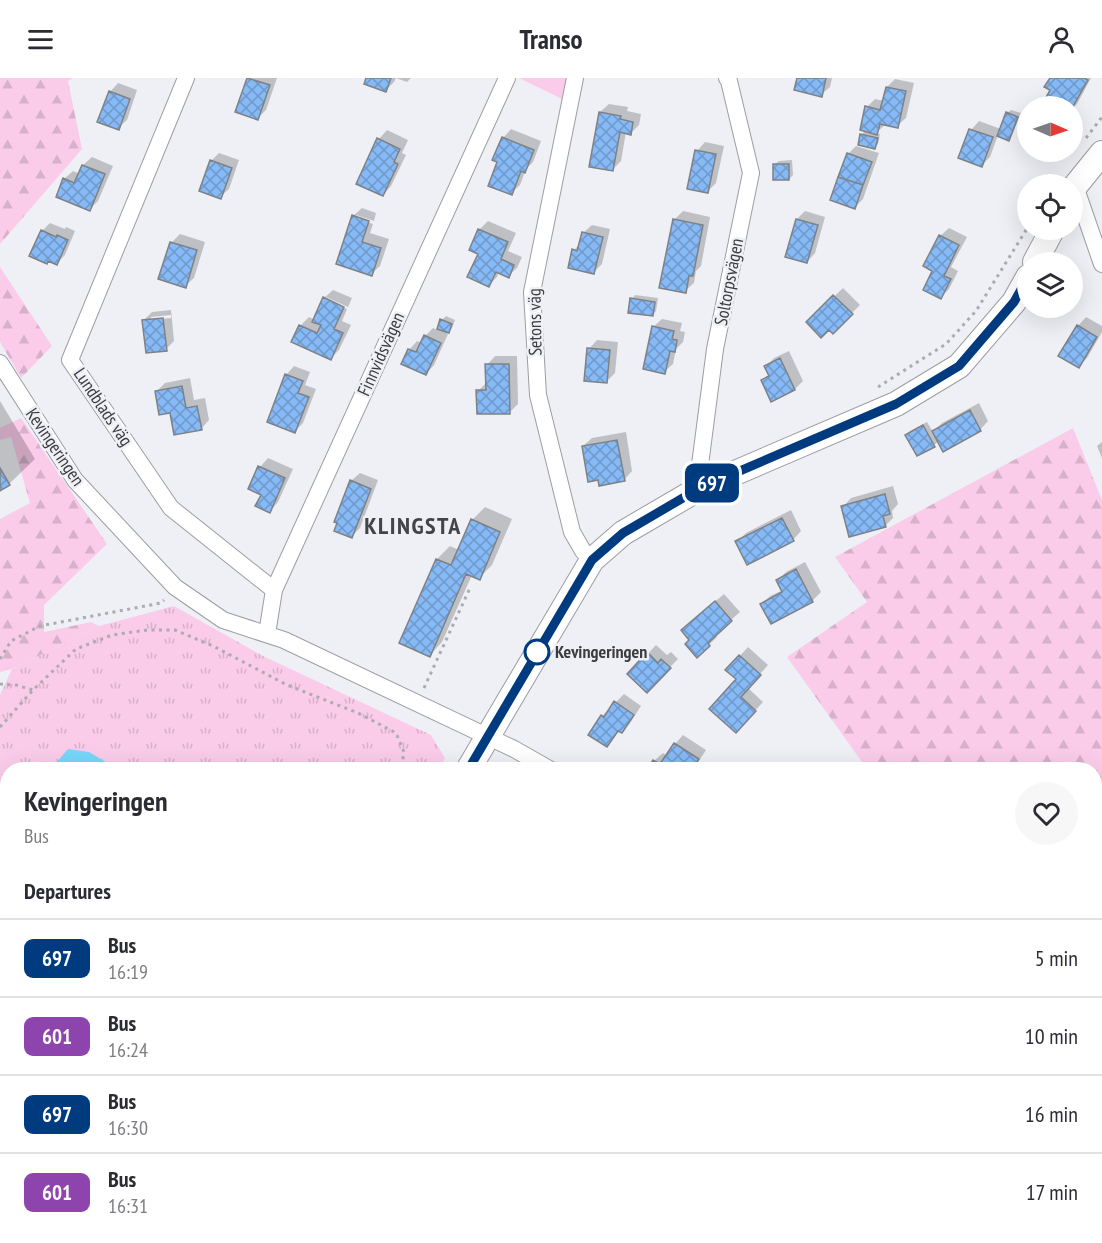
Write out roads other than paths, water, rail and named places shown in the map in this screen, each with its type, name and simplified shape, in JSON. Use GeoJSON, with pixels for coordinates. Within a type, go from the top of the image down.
{"type":"FeatureCollection","features":[{"type":"Feature","properties":{"kind":"street","name":"Lundblads väg"},"geometry":{"type":"LineString","coordinates":[[186,78],[70,360],[171,508],[274,590]]}},
{"type":"Feature","properties":{"kind":"street","name":"Finnvidsvägen"},"geometry":{"type":"LineString","coordinates":[[267,634],[274,590],[507,78]]}},
{"type":"Feature","properties":{"kind":"street","name":"Setons väg"},"geometry":{"type":"LineString","coordinates":[[575,78],[532,292],[538,395],[572,531],[583,551],[592,560]]}},
{"type":"Feature","properties":{"kind":"street","name":"Soltorpsvägen"},"geometry":{"type":"LineString","coordinates":[[700,488],[700,465],[715,349],[751,172],[727,78]]}},
{"type":"Feature","properties":{"kind":"street"},"geometry":{"type":"LineString","coordinates":[[1083,177],[1102,153]]}},
{"type":"Feature","properties":{"kind":"street"},"geometry":{"type":"LineString","coordinates":[[1083,212],[1102,264]]}},
{"type":"Feature","properties":{"kind":"street"},"geometry":{"type":"LineString","coordinates":[[472,762],[592,560],[623,533],[700,488],[896,404],[959,366],[1017,297]]}},
{"type":"Feature","properties":{"kind":"street","name":"Kevingeringen"},"geometry":{"type":"LineString","coordinates":[[0,363],[75,480],[175,587],[223,620],[284,640],[487,736],[536,762]]}},
{"type":"Feature","properties":{"kind":"water"},"geometry":{"type":"Polygon","coordinates":[[[68,749],[89,752],[106,762],[57,762],[68,749]]]}},
{"type":"Feature","properties":{"kind":"place","name":"Kevingeringen"},"geometry":{"type":"Point","coordinates":[537,652]}},
{"type":"Feature","properties":{"kind":"district","name":"KLINGSTA"},"geometry":{"type":"Point","coordinates":[413,526]}}]}
